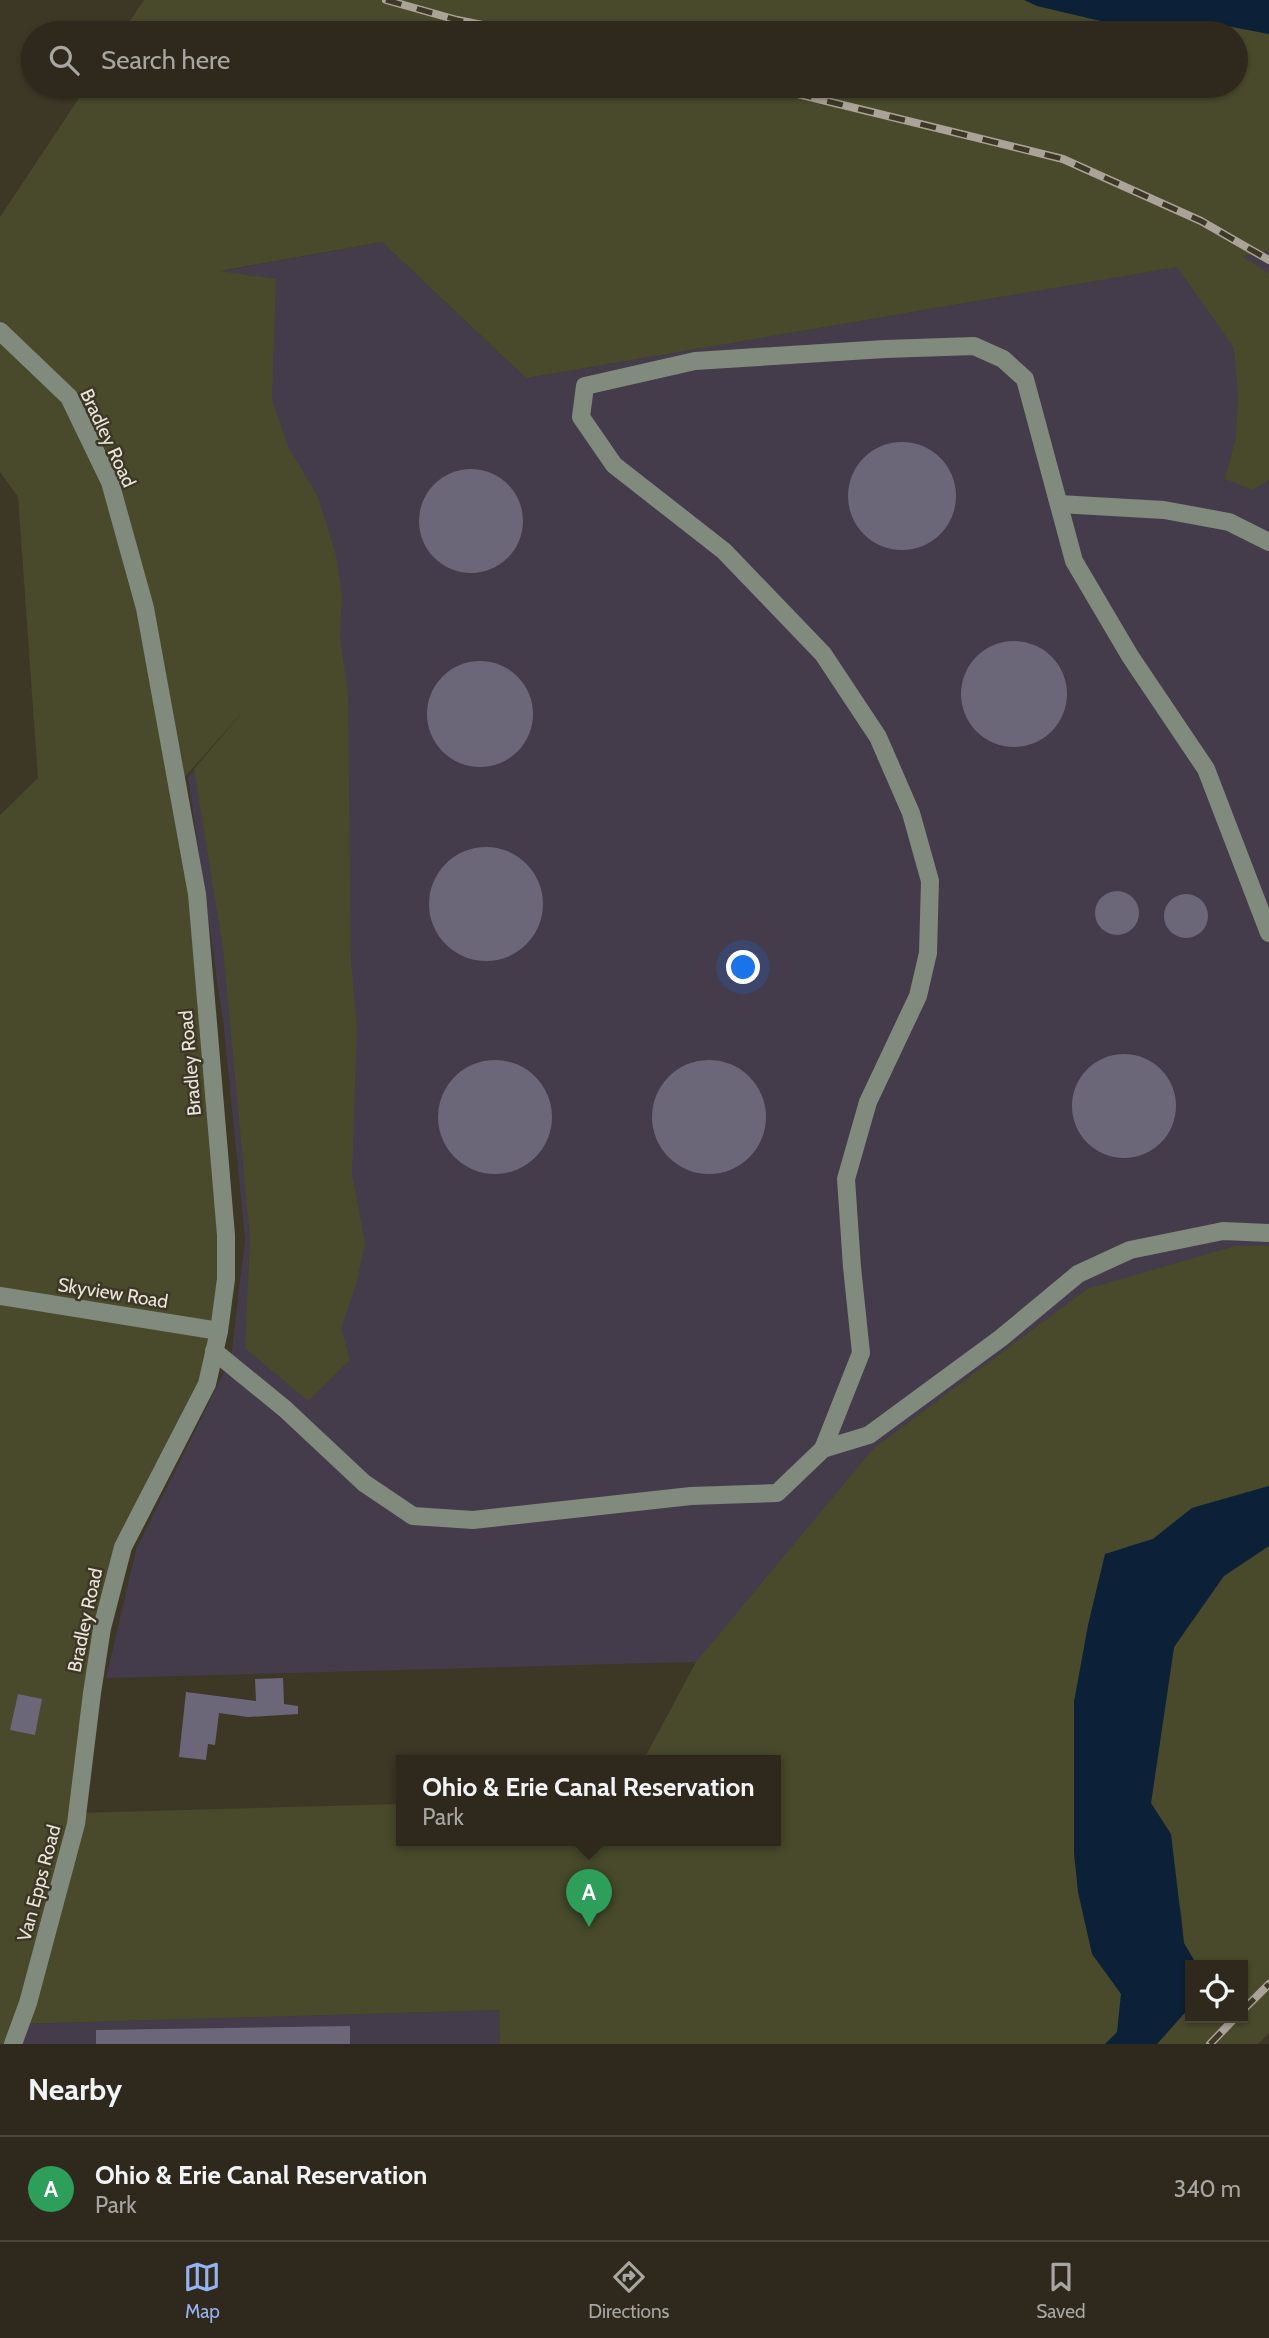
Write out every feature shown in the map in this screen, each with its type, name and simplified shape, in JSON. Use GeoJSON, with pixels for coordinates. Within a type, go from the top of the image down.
{"type":"FeatureCollection","features":[{"type":"Feature","properties":{"kind":"street","name":"Bradley Road"},"geometry":{"type":"LineString","coordinates":[[0,331],[69,397],[110,482],[145,608],[197,894],[226,1235],[226,1279],[219,1331],[207,1384],[123,1547],[102,1628],[78,1813]]}},
{"type":"Feature","properties":{"kind":"street"},"geometry":{"type":"LineString","coordinates":[[214,1351],[285,1409],[363,1483],[413,1516],[473,1520],[691,1496],[777,1493],[822,1449],[861,1353],[846,1180],[868,1102],[918,996],[928,953],[930,881],[911,813],[877,737],[823,654],[724,551],[614,465],[581,417],[585,386],[695,361],[974,346],[1003,359],[1025,379],[1074,561],[1130,656],[1206,769],[1269,933]]}},
{"type":"Feature","properties":{"kind":"street"},"geometry":{"type":"LineString","coordinates":[[1059,504],[1164,510],[1229,522],[1269,542]]}},
{"type":"Feature","properties":{"kind":"street"},"geometry":{"type":"LineString","coordinates":[[822,1449],[869,1434],[1000,1338],[1078,1274],[1088,1269],[1130,1250],[1170,1241],[1223,1231],[1269,1233]]}},
{"type":"Feature","properties":{"kind":"street","name":"Skyview Road"},"geometry":{"type":"LineString","coordinates":[[0,1296],[219,1331]]}},
{"type":"Feature","properties":{"kind":"street","name":"Van Epps Road"},"geometry":{"type":"LineString","coordinates":[[13,2044],[29,2003],[78,1813]]}},
{"type":"Feature","properties":{"kind":"shaded area"},"geometry":{"type":"Polygon","coordinates":[[[382,242],[526,378],[1269,251],[1269,1427],[805,1659],[106,1678],[136,1550],[231,1358],[245,1239],[224,1029],[188,777],[301,645],[217,272],[382,242]]]}},
{"type":"Feature","properties":{"kind":"shaded area"},"geometry":{"type":"Polygon","coordinates":[[[499,2010],[500,2044],[13,2044],[20,2024],[499,2010]]]}},
{"type":"Feature","properties":{"kind":"green space"},"geometry":{"type":"Polygon","coordinates":[[[144,0],[1039,0],[1107,21],[130,21],[144,0]]]}},
{"type":"Feature","properties":{"kind":"green space"},"geometry":{"type":"Polygon","coordinates":[[[1248,30],[1269,34],[1269,251],[1242,256],[1269,273],[1269,480],[1253,490],[1225,479],[1236,437],[1238,395],[1234,348],[1177,267],[526,378],[382,242],[220,271],[276,279],[272,399],[288,446],[318,497],[336,555],[342,596],[340,637],[348,694],[351,960],[357,1030],[352,1174],[365,1243],[356,1286],[341,1328],[350,1360],[308,1401],[245,1348],[250,1238],[223,948],[194,769],[245,709],[177,786],[226,1235],[207,1384],[123,1547],[78,1813],[396,1804],[396,1846],[781,1846],[781,1755],[646,1755],[696,1662],[873,1449],[1087,1289],[1235,1246],[1269,1246],[1269,1486],[1192,1508],[1153,1539],[1126,1547],[1098,1583],[1074,1702],[1076,1746],[1155,2044],[500,2044],[499,2010],[20,2024],[13,2044],[0,2044],[0,815],[38,778],[18,497],[0,472],[0,217],[79,98],[1248,98],[1248,30]]]}},
{"type":"Feature","properties":{"kind":"green space"},"geometry":{"type":"Polygon","coordinates":[[[1269,1546],[1269,2033],[1258,2044],[1157,2044],[1185,2013],[1185,2023],[1248,2023],[1248,1960],[1189,1960],[1181,1911],[1151,1803],[1174,1647],[1190,1624],[1222,1560],[1257,1553],[1269,1546]]]}},
{"type":"Feature","properties":{"kind":"water"},"geometry":{"type":"Polygon","coordinates":[[[1024,0],[1269,0],[1269,34],[1248,30],[1248,21],[1100,21],[1037,6],[1024,0]]]}},
{"type":"Feature","properties":{"kind":"water"},"geometry":{"type":"Polygon","coordinates":[[[1269,1486],[1269,1546],[1224,1576],[1174,1647],[1151,1803],[1171,1834],[1184,1943],[1194,1960],[1185,1960],[1185,2013],[1157,2044],[1105,2044],[1117,2032],[1121,1994],[1092,1954],[1078,1892],[1074,1853],[1074,1702],[1105,1554],[1153,1539],[1192,1508],[1269,1486]]]}},
{"type":"Feature","properties":{"kind":"building"},"geometry":{"type":"Polygon","coordinates":[[[902,442],[923,446],[940,458],[952,475],[956,496],[952,517],[940,534],[923,546],[902,550],[881,546],[864,534],[852,517],[848,496],[852,475],[864,458],[881,446],[902,442]]]}},
{"type":"Feature","properties":{"kind":"building"},"geometry":{"type":"Polygon","coordinates":[[[471,469],[491,473],[508,484],[519,501],[523,521],[519,541],[508,558],[491,569],[471,573],[451,569],[434,558],[423,541],[419,521],[423,501],[434,484],[451,473],[471,469]]]}},
{"type":"Feature","properties":{"kind":"building"},"geometry":{"type":"Polygon","coordinates":[[[1014,641],[1034,645],[1051,657],[1063,674],[1067,694],[1063,714],[1051,731],[1034,743],[1014,747],[994,743],[977,731],[965,714],[961,694],[965,674],[977,657],[994,645],[1014,641]]]}},
{"type":"Feature","properties":{"kind":"building"},"geometry":{"type":"Polygon","coordinates":[[[480,661],[500,665],[518,676],[529,694],[533,714],[529,734],[518,752],[500,763],[480,767],[460,763],[442,752],[431,734],[427,714],[431,694],[442,676],[460,665],[480,661]]]}},
{"type":"Feature","properties":{"kind":"building"},"geometry":{"type":"Polygon","coordinates":[[[486,847],[508,851],[526,864],[539,882],[543,904],[539,926],[526,944],[508,957],[486,961],[464,957],[446,944],[433,926],[429,904],[433,882],[446,864],[464,851],[486,847]]]}},
{"type":"Feature","properties":{"kind":"building"},"geometry":{"type":"Polygon","coordinates":[[[1117,891],[1132,898],[1139,913],[1132,928],[1117,935],[1102,928],[1095,913],[1102,898],[1117,891]]]}},
{"type":"Feature","properties":{"kind":"building"},"geometry":{"type":"Polygon","coordinates":[[[1186,894],[1201,901],[1208,916],[1201,931],[1186,938],[1171,931],[1164,916],[1171,901],[1186,894]]]}},
{"type":"Feature","properties":{"kind":"building"},"geometry":{"type":"Polygon","coordinates":[[[1124,1054],[1144,1058],[1161,1069],[1172,1086],[1176,1106],[1172,1126],[1161,1143],[1144,1154],[1124,1158],[1104,1154],[1087,1143],[1076,1126],[1072,1106],[1076,1086],[1087,1069],[1104,1058],[1124,1054]]]}},
{"type":"Feature","properties":{"kind":"building"},"geometry":{"type":"Polygon","coordinates":[[[495,1060],[517,1064],[535,1077],[548,1095],[552,1117],[548,1139],[535,1157],[517,1170],[495,1174],[473,1170],[455,1157],[442,1139],[438,1117],[442,1095],[455,1077],[473,1064],[495,1060]]]}},
{"type":"Feature","properties":{"kind":"building"},"geometry":{"type":"Polygon","coordinates":[[[709,1060],[731,1064],[749,1077],[762,1095],[766,1117],[762,1139],[749,1157],[731,1170],[709,1174],[687,1170],[669,1157],[656,1139],[652,1117],[656,1095],[669,1077],[687,1064],[709,1060]]]}},
{"type":"Feature","properties":{"kind":"building"},"geometry":{"type":"Polygon","coordinates":[[[283,1678],[284,1704],[298,1706],[298,1714],[248,1717],[219,1713],[215,1745],[208,1744],[206,1760],[179,1757],[186,1692],[256,1701],[255,1679],[283,1678]]]}},
{"type":"Feature","properties":{"kind":"building"},"geometry":{"type":"Polygon","coordinates":[[[18,1694],[42,1699],[35,1735],[10,1730],[18,1694]]]}},
{"type":"Feature","properties":{"kind":"building"},"geometry":{"type":"Polygon","coordinates":[[[350,2026],[350,2044],[96,2044],[96,2030],[350,2026]]]}},
{"type":"Feature","properties":{"kind":"railway"},"geometry":{"type":"LineString","coordinates":[[386,0],[462,21]]}},
{"type":"Feature","properties":{"kind":"railway"},"geometry":{"type":"LineString","coordinates":[[814,98],[1063,159],[1201,221],[1269,260]]}},
{"type":"Feature","properties":{"kind":"railway"},"geometry":{"type":"LineString","coordinates":[[1248,2005],[1269,1984]]}},
{"type":"Feature","properties":{"kind":"railway"},"geometry":{"type":"LineString","coordinates":[[1210,2044],[1230,2023]]}},
{"type":"Feature","properties":{"kind":"place","name":"Ohio & Erie Canal Reservation"},"geometry":{"type":"Point","coordinates":[589,1927]}}]}
